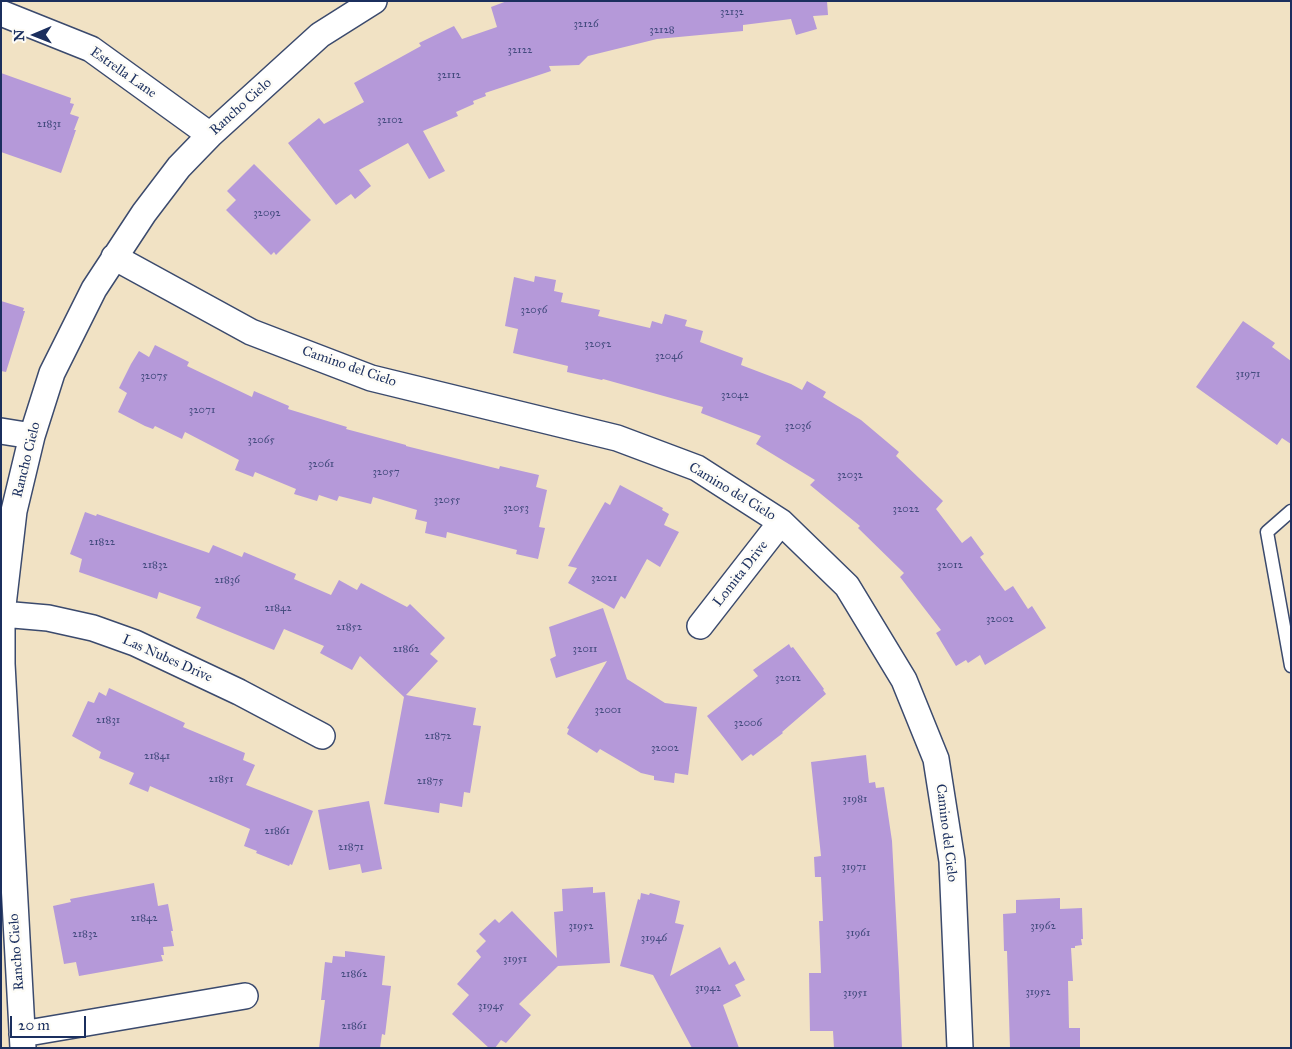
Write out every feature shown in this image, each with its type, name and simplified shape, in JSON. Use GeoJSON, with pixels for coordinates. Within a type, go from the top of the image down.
{"type":"FeatureCollection","features":[{"type":"Feature","properties":{"kind":"street","name":"Rancho Cielo"},"geometry":{"type":"LineString","coordinates":[[23,1041],[5,794],[2,614],[14,511],[32,436],[52,373],[94,289],[144,213],[179,167],[210,135],[320,35],[374,1]]}},
{"type":"Feature","properties":{"kind":"street","name":"Estrella Lane"},"geometry":{"type":"LineString","coordinates":[[1,14],[91,49],[210,135]]}},
{"type":"Feature","properties":{"kind":"street","name":"Camino del Cielo"},"geometry":{"type":"LineString","coordinates":[[114,258],[251,332],[371,378],[617,438],[697,468],[781,522],[847,586],[904,680],[936,758],[952,861],[960,1048]]}},
{"type":"Feature","properties":{"kind":"street"},"geometry":{"type":"LineString","coordinates":[[1,430],[32,436]]}},
{"type":"Feature","properties":{"kind":"street","name":"Lomita Drive"},"geometry":{"type":"LineString","coordinates":[[700,626],[781,522]]}},
{"type":"Feature","properties":{"kind":"street","name":"Las Nubes Drive"},"geometry":{"type":"LineString","coordinates":[[2,614],[48,618],[93,628],[135,643],[239,692],[322,736]]}},
{"type":"Feature","properties":{"kind":"street"},"geometry":{"type":"LineString","coordinates":[[23,1041],[245,996]]}},
{"type":"Feature","properties":{"kind":"lane"},"geometry":{"type":"LineString","coordinates":[[1291,511],[1267,532],[1291,666]]}},
{"type":"Feature","properties":{"kind":"building"},"geometry":{"type":"Polygon","coordinates":[[[507,1],[827,1],[828,15],[813,16],[817,29],[796,35],[791,19],[743,25],[743,31],[657,39],[588,56],[579,65],[549,66],[551,71],[485,93],[486,96],[473,101],[474,104],[456,112],[458,116],[423,131],[445,171],[429,179],[408,143],[359,170],[371,186],[355,199],[351,194],[336,205],[288,143],[319,118],[324,124],[364,102],[354,83],[421,46],[419,43],[454,26],[462,39],[497,27],[491,7],[507,1]]]}},
{"type":"Feature","properties":{"kind":"building"},"geometry":{"type":"Polygon","coordinates":[[[1,73],[71,98],[70,103],[74,104],[70,114],[79,117],[61,173],[1,152],[1,73]]]}},
{"type":"Feature","properties":{"kind":"building"},"geometry":{"type":"Polygon","coordinates":[[[254,164],[311,220],[276,255],[274,252],[271,255],[226,210],[236,200],[227,191],[254,164]]]}},
{"type":"Feature","properties":{"kind":"building"},"geometry":{"type":"Polygon","coordinates":[[[535,276],[556,280],[554,291],[563,293],[561,302],[600,310],[598,316],[650,328],[652,321],[662,324],[665,314],[687,320],[685,326],[703,331],[700,342],[743,358],[741,365],[802,390],[807,381],[826,392],[823,397],[861,420],[899,452],[896,456],[943,501],[936,509],[962,543],[971,536],[984,554],[980,557],[1005,591],[1013,586],[1028,609],[1032,606],[1046,628],[985,665],[980,655],[968,663],[966,660],[956,666],[936,633],[941,630],[900,577],[904,573],[858,528],[860,526],[810,485],[815,480],[756,444],[761,436],[701,413],[703,407],[603,379],[567,372],[568,366],[513,353],[518,329],[505,326],[514,277],[534,282],[535,276]]]}},
{"type":"Feature","properties":{"kind":"building"},"geometry":{"type":"Polygon","coordinates":[[[1,301],[24,308],[23,311],[25,311],[6,372],[1,371],[1,301]]]}},
{"type":"Feature","properties":{"kind":"building"},"geometry":{"type":"Polygon","coordinates":[[[1243,321],[1275,343],[1272,347],[1291,361],[1291,444],[1282,438],[1277,445],[1196,387],[1243,321]]]}},
{"type":"Feature","properties":{"kind":"building"},"geometry":{"type":"Polygon","coordinates":[[[155,345],[189,362],[187,366],[252,397],[254,391],[289,406],[288,409],[347,427],[346,429],[499,469],[500,466],[539,475],[536,487],[547,490],[539,527],[545,528],[538,559],[516,554],[517,550],[447,532],[446,538],[425,533],[427,522],[415,519],[417,510],[373,497],[371,504],[339,496],[337,501],[319,495],[317,501],[294,494],[296,489],[255,472],[253,477],[235,470],[239,460],[185,432],[182,439],[155,426],[153,429],[145,426],[118,412],[127,393],[119,388],[131,364],[139,351],[149,357],[155,345]]]}},
{"type":"Feature","properties":{"kind":"building"},"geometry":{"type":"Polygon","coordinates":[[[620,485],[663,508],[662,510],[669,514],[664,525],[679,532],[660,567],[647,559],[625,599],[621,596],[614,609],[568,583],[577,568],[568,566],[605,502],[610,505],[620,485]]]}},
{"type":"Feature","properties":{"kind":"building"},"geometry":{"type":"Polygon","coordinates":[[[85,512],[96,516],[97,514],[209,553],[213,545],[242,557],[244,552],[296,574],[294,579],[331,595],[339,580],[357,590],[361,583],[407,607],[410,604],[445,638],[430,654],[438,661],[406,695],[476,708],[473,725],[481,726],[470,793],[464,792],[462,807],[440,803],[439,813],[384,804],[404,697],[360,656],[352,670],[320,653],[324,646],[284,629],[274,650],[196,618],[201,607],[159,592],[157,599],[79,572],[82,559],[70,554],[85,512]]]}},
{"type":"Feature","properties":{"kind":"building"},"geometry":{"type":"Polygon","coordinates":[[[603,608],[627,679],[665,703],[697,707],[688,775],[675,773],[674,783],[654,780],[654,776],[641,773],[600,749],[597,753],[567,734],[569,729],[567,728],[607,661],[556,678],[550,659],[556,656],[549,627],[603,608]]]}},
{"type":"Feature","properties":{"kind":"building"},"geometry":{"type":"Polygon","coordinates":[[[789,644],[826,694],[783,733],[753,756],[751,754],[742,761],[707,716],[758,676],[753,670],[789,644]]]}},
{"type":"Feature","properties":{"kind":"building"},"geometry":{"type":"Polygon","coordinates":[[[109,688],[185,723],[183,727],[245,753],[243,760],[255,765],[246,785],[313,811],[292,865],[290,864],[289,866],[256,853],[257,851],[244,846],[250,829],[150,786],[148,792],[129,784],[134,773],[99,758],[101,752],[72,736],[88,701],[94,703],[99,692],[106,696],[109,688]]]}},
{"type":"Feature","properties":{"kind":"building"},"geometry":{"type":"Polygon","coordinates":[[[866,755],[869,783],[875,782],[876,788],[884,787],[892,841],[902,1048],[834,1048],[833,1031],[810,1031],[809,973],[821,973],[819,921],[823,921],[821,877],[815,877],[814,857],[821,856],[811,762],[866,755]]]}},
{"type":"Feature","properties":{"kind":"building"},"geometry":{"type":"Polygon","coordinates":[[[369,801],[382,869],[362,873],[360,864],[329,870],[318,810],[369,801]]]}},
{"type":"Feature","properties":{"kind":"building"},"geometry":{"type":"Polygon","coordinates":[[[154,883],[158,906],[168,904],[173,931],[171,931],[174,946],[163,947],[164,955],[161,955],[163,961],[79,976],[76,962],[64,964],[53,906],[71,902],[70,899],[154,883]]]}},
{"type":"Feature","properties":{"kind":"building"},"geometry":{"type":"Polygon","coordinates":[[[593,887],[593,893],[605,892],[610,963],[558,966],[519,1004],[531,1015],[506,1043],[501,1040],[495,1048],[489,1048],[452,1014],[469,995],[457,984],[481,957],[476,951],[486,941],[479,934],[495,919],[499,923],[512,911],[557,958],[554,912],[563,911],[562,889],[593,887]]]}},
{"type":"Feature","properties":{"kind":"building"},"geometry":{"type":"Polygon","coordinates":[[[641,893],[649,895],[650,893],[680,901],[675,923],[684,925],[670,976],[720,947],[729,965],[735,961],[745,980],[735,985],[741,996],[723,1005],[739,1048],[692,1048],[653,975],[620,966],[641,893]]]}},
{"type":"Feature","properties":{"kind":"building"},"geometry":{"type":"Polygon","coordinates":[[[1060,898],[1060,909],[1082,908],[1082,945],[1071,948],[1073,981],[1068,981],[1069,1028],[1080,1028],[1080,1048],[1010,1048],[1007,951],[1004,951],[1003,914],[1016,913],[1016,900],[1060,898]]]}},
{"type":"Feature","properties":{"kind":"building"},"geometry":{"type":"Polygon","coordinates":[[[345,951],[385,956],[382,985],[391,986],[385,1035],[382,1034],[380,1048],[319,1048],[325,1000],[321,1000],[325,962],[332,963],[333,956],[345,957],[345,951]]]}}]}
